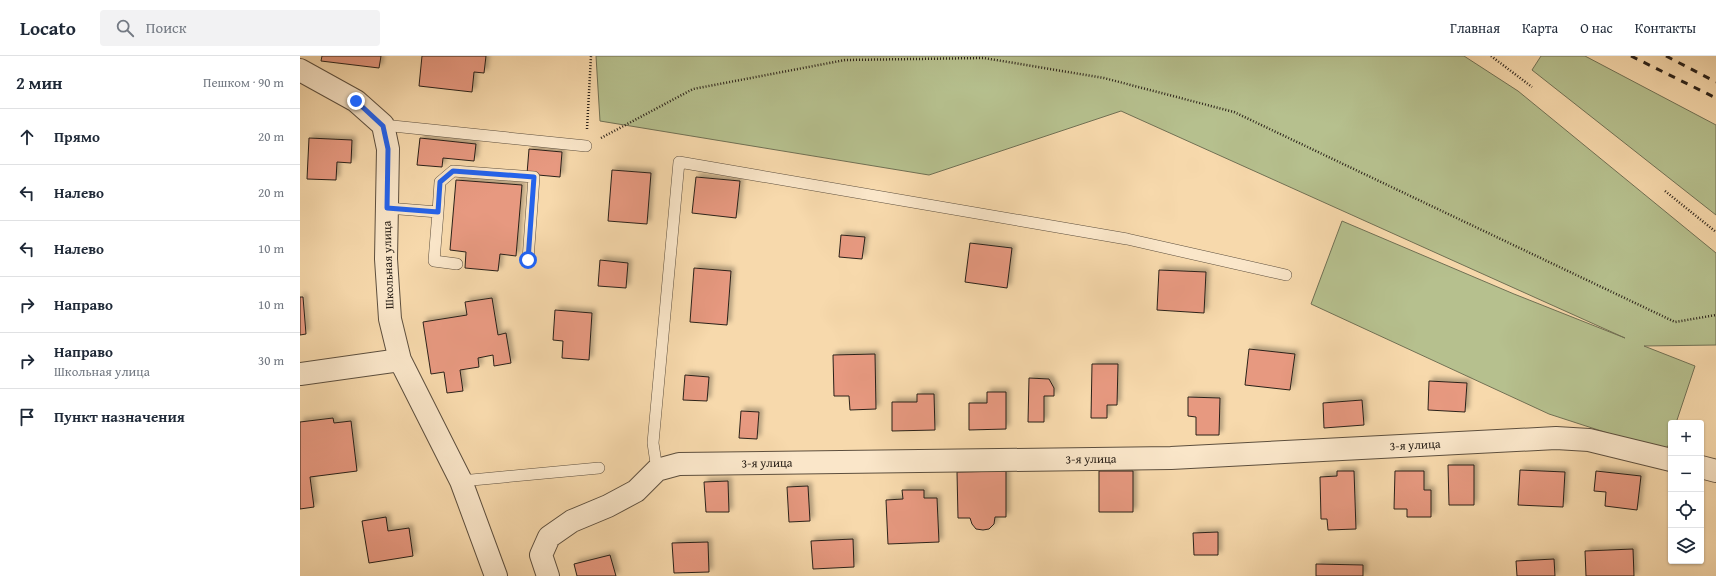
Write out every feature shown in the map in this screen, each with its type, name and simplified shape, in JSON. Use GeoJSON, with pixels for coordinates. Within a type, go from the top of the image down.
{"type":"FeatureCollection","features":[{"type":"Feature","properties":{"kind":"street"},"geometry":{"type":"LineString","coordinates":[[300,70],[356,101],[383,126]]}},
{"type":"Feature","properties":{"kind":"street","name":"Школьная улица"},"geometry":{"type":"LineString","coordinates":[[383,126],[388,149],[386,259],[390,319],[400,360],[462,481],[496,576]]}},
{"type":"Feature","properties":{"kind":"street"},"geometry":{"type":"LineString","coordinates":[[300,374],[400,360]]}},
{"type":"Feature","properties":{"kind":"street","name":"3-я улица"},"geometry":{"type":"LineString","coordinates":[[656,470],[679,464],[1171,458],[1556,438],[1589,440],[1668,459]]}},
{"type":"Feature","properties":{"kind":"street"},"geometry":{"type":"LineString","coordinates":[[1704,468],[1716,471]]}},
{"type":"Feature","properties":{"kind":"street"},"geometry":{"type":"LineString","coordinates":[[548,576],[541,555],[550,537],[572,521],[608,506],[636,491],[656,470]]}},
{"type":"Feature","properties":{"kind":"lane"},"geometry":{"type":"LineString","coordinates":[[383,126],[586,146]]}},
{"type":"Feature","properties":{"kind":"lane"},"geometry":{"type":"LineString","coordinates":[[656,470],[653,443],[679,162],[1127,239],[1286,275]]}},
{"type":"Feature","properties":{"kind":"lane"},"geometry":{"type":"LineString","coordinates":[[457,264],[434,261],[440,182],[453,171],[534,177],[528,260]]}},
{"type":"Feature","properties":{"kind":"lane"},"geometry":{"type":"LineString","coordinates":[[387,208],[438,212]]}},
{"type":"Feature","properties":{"kind":"lane"},"geometry":{"type":"LineString","coordinates":[[462,481],[599,468]]}},
{"type":"Feature","properties":{"kind":"path"},"geometry":{"type":"LineString","coordinates":[[586,146],[591,56]]}},
{"type":"Feature","properties":{"kind":"path"},"geometry":{"type":"LineString","coordinates":[[1491,56],[1532,87]]}},
{"type":"Feature","properties":{"kind":"path"},"geometry":{"type":"LineString","coordinates":[[586,146],[693,89],[845,60],[984,58],[1104,78],[1234,112],[1675,322],[1716,315]]}},
{"type":"Feature","properties":{"kind":"path"},"geometry":{"type":"LineString","coordinates":[[1665,191],[1716,232]]}},
{"type":"Feature","properties":{"kind":"green space"},"geometry":{"type":"Polygon","coordinates":[[[596,56],[1464,56],[1518,91],[1716,253],[1716,345],[1644,346],[1695,366],[1677,420],[1668,420],[1668,446],[1666,452],[1549,414],[1311,304],[1342,221],[1514,294],[1625,338],[1121,111],[929,175],[600,121],[596,56]]]}},
{"type":"Feature","properties":{"kind":"green space"},"geometry":{"type":"Polygon","coordinates":[[[1541,56],[1585,56],[1716,125],[1716,215],[1532,70],[1541,56]]]}},
{"type":"Feature","properties":{"kind":"building"},"geometry":{"type":"Polygon","coordinates":[[[322,56],[381,56],[379,68],[321,61],[322,56]]]}},
{"type":"Feature","properties":{"kind":"building"},"geometry":{"type":"Polygon","coordinates":[[[422,56],[486,56],[484,73],[474,72],[472,92],[419,86],[422,56]]]}},
{"type":"Feature","properties":{"kind":"building"},"geometry":{"type":"Polygon","coordinates":[[[309,138],[352,140],[351,163],[337,162],[336,180],[307,179],[309,138]]]}},
{"type":"Feature","properties":{"kind":"building"},"geometry":{"type":"Polygon","coordinates":[[[420,138],[476,144],[474,161],[443,158],[442,167],[417,165],[420,138]]]}},
{"type":"Feature","properties":{"kind":"building"},"geometry":{"type":"Polygon","coordinates":[[[529,149],[562,152],[560,177],[527,174],[529,149]]]}},
{"type":"Feature","properties":{"kind":"building"},"geometry":{"type":"Polygon","coordinates":[[[612,170],[651,173],[647,224],[608,221],[612,170]]]}},
{"type":"Feature","properties":{"kind":"building"},"geometry":{"type":"Polygon","coordinates":[[[696,177],[740,181],[736,218],[692,213],[696,177]]]}},
{"type":"Feature","properties":{"kind":"building"},"geometry":{"type":"Polygon","coordinates":[[[456,180],[522,185],[516,256],[500,254],[498,271],[465,268],[466,252],[450,250],[456,180]]]}},
{"type":"Feature","properties":{"kind":"building"},"geometry":{"type":"Polygon","coordinates":[[[841,235],[865,237],[862,259],[839,257],[841,235]]]}},
{"type":"Feature","properties":{"kind":"building"},"geometry":{"type":"Polygon","coordinates":[[[970,243],[1012,248],[1007,288],[965,282],[970,243]]]}},
{"type":"Feature","properties":{"kind":"building"},"geometry":{"type":"Polygon","coordinates":[[[600,260],[628,263],[626,288],[598,286],[600,260]]]}},
{"type":"Feature","properties":{"kind":"building"},"geometry":{"type":"Polygon","coordinates":[[[694,268],[731,271],[727,325],[690,322],[694,268]]]}},
{"type":"Feature","properties":{"kind":"building"},"geometry":{"type":"Polygon","coordinates":[[[1159,270],[1206,272],[1204,313],[1157,310],[1159,270]]]}},
{"type":"Feature","properties":{"kind":"building"},"geometry":{"type":"Polygon","coordinates":[[[300,297],[303,297],[306,334],[300,335],[300,297]]]}},
{"type":"Feature","properties":{"kind":"building"},"geometry":{"type":"Polygon","coordinates":[[[492,298],[498,335],[506,333],[511,363],[494,366],[493,355],[478,358],[479,367],[460,370],[463,391],[447,393],[444,372],[431,374],[423,322],[467,315],[465,302],[492,298]]]}},
{"type":"Feature","properties":{"kind":"building"},"geometry":{"type":"Polygon","coordinates":[[[555,310],[592,313],[589,360],[562,358],[563,341],[553,340],[555,310]]]}},
{"type":"Feature","properties":{"kind":"building"},"geometry":{"type":"Polygon","coordinates":[[[1249,349],[1295,354],[1290,390],[1245,385],[1249,349]]]}},
{"type":"Feature","properties":{"kind":"building"},"geometry":{"type":"Polygon","coordinates":[[[875,354],[876,409],[850,410],[849,396],[834,396],[833,355],[875,354]]]}},
{"type":"Feature","properties":{"kind":"building"},"geometry":{"type":"Polygon","coordinates":[[[1092,364],[1118,364],[1117,405],[1107,405],[1107,418],[1091,418],[1092,364]]]}},
{"type":"Feature","properties":{"kind":"building"},"geometry":{"type":"Polygon","coordinates":[[[685,375],[709,377],[707,401],[683,400],[685,375]]]}},
{"type":"Feature","properties":{"kind":"building"},"geometry":{"type":"Polygon","coordinates":[[[1029,378],[1049,379],[1054,388],[1054,396],[1044,396],[1044,422],[1028,422],[1029,378]]]}},
{"type":"Feature","properties":{"kind":"building"},"geometry":{"type":"Polygon","coordinates":[[[1429,381],[1467,383],[1465,412],[1428,410],[1429,381]]]}},
{"type":"Feature","properties":{"kind":"building"},"geometry":{"type":"Polygon","coordinates":[[[987,392],[1006,392],[1006,429],[969,430],[969,403],[987,403],[987,392]]]}},
{"type":"Feature","properties":{"kind":"building"},"geometry":{"type":"Polygon","coordinates":[[[917,394],[934,394],[935,430],[892,431],[892,402],[917,402],[917,394]]]}},
{"type":"Feature","properties":{"kind":"building"},"geometry":{"type":"Polygon","coordinates":[[[1188,397],[1220,398],[1219,435],[1196,435],[1196,417],[1188,416],[1188,397]]]}},
{"type":"Feature","properties":{"kind":"building"},"geometry":{"type":"Polygon","coordinates":[[[1362,400],[1364,425],[1324,428],[1323,403],[1362,400]]]}},
{"type":"Feature","properties":{"kind":"building"},"geometry":{"type":"Polygon","coordinates":[[[741,411],[759,412],[757,439],[739,438],[741,411]]]}},
{"type":"Feature","properties":{"kind":"building"},"geometry":{"type":"Polygon","coordinates":[[[333,418],[334,423],[351,421],[357,471],[310,477],[314,507],[300,509],[300,422],[333,418]]]}},
{"type":"Feature","properties":{"kind":"building"},"geometry":{"type":"Polygon","coordinates":[[[1448,465],[1474,465],[1474,505],[1449,505],[1448,465]]]}},
{"type":"Feature","properties":{"kind":"building"},"geometry":{"type":"Polygon","coordinates":[[[1520,470],[1565,472],[1563,507],[1518,505],[1520,470]]]}},
{"type":"Feature","properties":{"kind":"building"},"geometry":{"type":"Polygon","coordinates":[[[1006,471],[1006,517],[995,517],[994,524],[989,529],[983,530],[976,529],[970,518],[958,518],[957,472],[1006,471]]]}},
{"type":"Feature","properties":{"kind":"building"},"geometry":{"type":"Polygon","coordinates":[[[1099,471],[1133,471],[1133,512],[1099,512],[1099,471]]]}},
{"type":"Feature","properties":{"kind":"building"},"geometry":{"type":"Polygon","coordinates":[[[1337,471],[1354,471],[1356,529],[1328,530],[1327,519],[1321,519],[1320,477],[1337,476],[1337,471]]]}},
{"type":"Feature","properties":{"kind":"building"},"geometry":{"type":"Polygon","coordinates":[[[1395,471],[1424,471],[1424,490],[1431,490],[1431,517],[1407,517],[1407,509],[1394,509],[1395,471]]]}},
{"type":"Feature","properties":{"kind":"building"},"geometry":{"type":"Polygon","coordinates":[[[1596,471],[1641,476],[1637,510],[1605,506],[1606,492],[1594,491],[1596,471]]]}},
{"type":"Feature","properties":{"kind":"building"},"geometry":{"type":"Polygon","coordinates":[[[728,481],[729,512],[706,512],[704,482],[728,481]]]}},
{"type":"Feature","properties":{"kind":"building"},"geometry":{"type":"Polygon","coordinates":[[[808,486],[810,521],[789,522],[787,487],[808,486]]]}},
{"type":"Feature","properties":{"kind":"building"},"geometry":{"type":"Polygon","coordinates":[[[902,490],[924,490],[924,498],[937,498],[939,542],[888,544],[886,500],[903,499],[902,490]]]}},
{"type":"Feature","properties":{"kind":"building"},"geometry":{"type":"Polygon","coordinates":[[[386,517],[388,531],[409,528],[413,556],[369,563],[362,521],[386,517]]]}},
{"type":"Feature","properties":{"kind":"building"},"geometry":{"type":"Polygon","coordinates":[[[1218,532],[1218,555],[1194,555],[1193,533],[1218,532]]]}},
{"type":"Feature","properties":{"kind":"building"},"geometry":{"type":"Polygon","coordinates":[[[853,539],[854,567],[813,569],[811,541],[853,539]]]}},
{"type":"Feature","properties":{"kind":"building"},"geometry":{"type":"Polygon","coordinates":[[[708,542],[709,572],[674,573],[672,543],[708,542]]]}},
{"type":"Feature","properties":{"kind":"building"},"geometry":{"type":"Polygon","coordinates":[[[1633,549],[1634,576],[1586,576],[1585,551],[1633,549]]]}},
{"type":"Feature","properties":{"kind":"building"},"geometry":{"type":"Polygon","coordinates":[[[610,555],[616,576],[577,576],[574,564],[610,555]]]}},
{"type":"Feature","properties":{"kind":"building"},"geometry":{"type":"Polygon","coordinates":[[[1554,559],[1555,576],[1517,576],[1516,561],[1554,559]]]}},
{"type":"Feature","properties":{"kind":"building"},"geometry":{"type":"Polygon","coordinates":[[[1316,564],[1363,565],[1363,576],[1316,576],[1316,564]]]}},
{"type":"Feature","properties":{"kind":"railway"},"geometry":{"type":"LineString","coordinates":[[1631,56],[1716,98]]}},
{"type":"Feature","properties":{"kind":"railway"},"geometry":{"type":"LineString","coordinates":[[1666,56],[1716,82]]}},
{"type":"Feature","properties":{"kind":"route"},"geometry":{"type":"LineString","coordinates":[[356,101],[371,113],[383,126],[388,149],[387,208],[438,212],[440,182],[453,171],[534,177],[528,260]]}}]}
